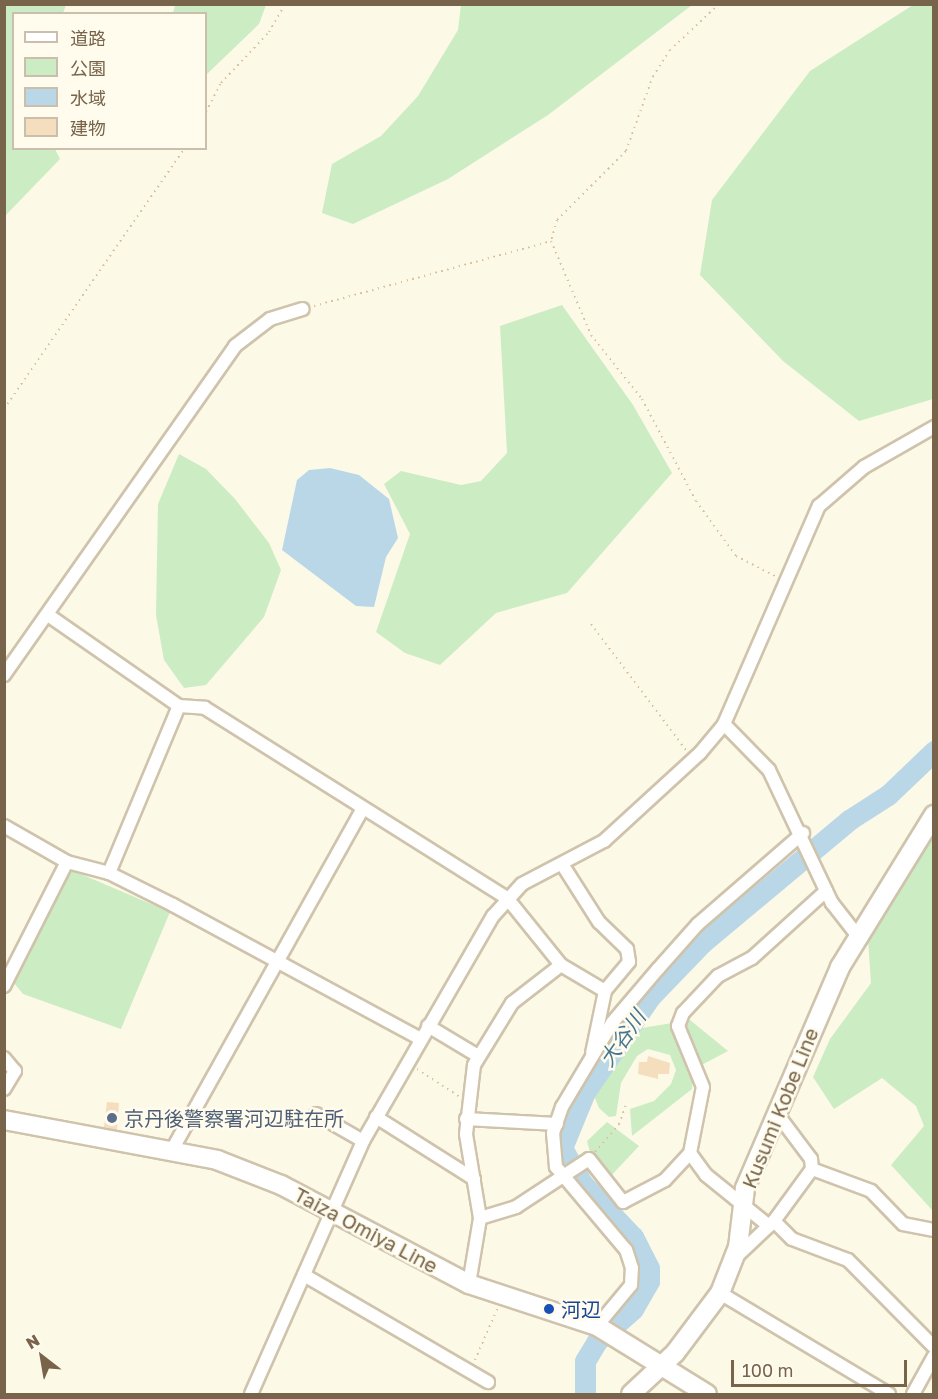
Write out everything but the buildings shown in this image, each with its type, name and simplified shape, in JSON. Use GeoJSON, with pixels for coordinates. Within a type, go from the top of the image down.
{"type":"FeatureCollection","features":[{"type":"Feature","properties":{"kind":"main road","name":"Kusumi Kobe Line"},"geometry":{"type":"LineString","coordinates":[[631,1395],[720,1293],[734,1260],[743,1203],[778,1115],[857,935],[933,815]]}},
{"type":"Feature","properties":{"kind":"main road","name":"Taiza Omiya Line"},"geometry":{"type":"LineString","coordinates":[[4,1120],[91,1140],[172,1150],[218,1160],[335,1212],[469,1284],[604,1330],[661,1363],[707,1395]]}},
{"type":"Feature","properties":{"kind":"street"},"geometry":{"type":"LineString","coordinates":[[4,675],[235,346],[270,319],[303,309]]}},
{"type":"Feature","properties":{"kind":"street"},"geometry":{"type":"LineString","coordinates":[[251,1395],[304,1275],[335,1212],[363,1141],[428,1026],[507,898],[604,841],[694,759],[724,724],[819,506],[864,467],[933,428]]}},
{"type":"Feature","properties":{"kind":"street"},"geometry":{"type":"LineString","coordinates":[[48,615],[179,706],[205,708],[362,810],[453,860],[507,898],[561,965],[605,991]]}},
{"type":"Feature","properties":{"kind":"street"},"geometry":{"type":"LineString","coordinates":[[108,873],[179,706]]}},
{"type":"Feature","properties":{"kind":"street"},"geometry":{"type":"LineString","coordinates":[[724,724],[769,770],[802,833],[826,891],[857,935]]}},
{"type":"Feature","properties":{"kind":"street"},"geometry":{"type":"LineString","coordinates":[[172,1150],[362,810]]}},
{"type":"Feature","properties":{"kind":"street"},"geometry":{"type":"LineString","coordinates":[[4,826],[67,861],[108,873],[421,1039]]}},
{"type":"Feature","properties":{"kind":"street"},"geometry":{"type":"LineString","coordinates":[[604,1330],[631,1286],[630,1257],[553,1154],[557,1124],[592,1053],[698,924],[802,833]]}},
{"type":"Feature","properties":{"kind":"street"},"geometry":{"type":"LineString","coordinates":[[4,986],[67,861]]}},
{"type":"Feature","properties":{"kind":"street"},"geometry":{"type":"LineString","coordinates":[[562,864],[599,922],[627,950],[629,962],[605,991],[592,1053]]}},
{"type":"Feature","properties":{"kind":"street"},"geometry":{"type":"LineString","coordinates":[[480,1218],[516,1207],[587,1161],[623,1202],[665,1180],[690,1153],[703,1087],[678,1026],[683,1013],[718,976],[752,958],[826,891]]}},
{"type":"Feature","properties":{"kind":"street"},"geometry":{"type":"LineString","coordinates":[[469,1284],[480,1218],[466,1119],[467,1102],[478,1056],[512,1003],[561,965]]}},
{"type":"Feature","properties":{"kind":"street"},"geometry":{"type":"LineString","coordinates":[[428,1026],[478,1056]]}},
{"type":"Feature","properties":{"kind":"street"},"geometry":{"type":"LineString","coordinates":[[4,1058],[15,1071],[4,1089]]}},
{"type":"Feature","properties":{"kind":"street"},"geometry":{"type":"LineString","coordinates":[[316,1114],[363,1141]]}},
{"type":"Feature","properties":{"kind":"street"},"geometry":{"type":"LineString","coordinates":[[734,1260],[771,1223],[812,1168],[811,1159],[778,1115]]}},
{"type":"Feature","properties":{"kind":"street"},"geometry":{"type":"LineString","coordinates":[[376,1117],[474,1179]]}},
{"type":"Feature","properties":{"kind":"street"},"geometry":{"type":"LineString","coordinates":[[466,1119],[557,1124]]}},
{"type":"Feature","properties":{"kind":"street"},"geometry":{"type":"LineString","coordinates":[[690,1153],[706,1174],[792,1239],[848,1260],[933,1347]]}},
{"type":"Feature","properties":{"kind":"street"},"geometry":{"type":"LineString","coordinates":[[812,1168],[872,1191],[903,1224],[933,1230]]}},
{"type":"Feature","properties":{"kind":"street"},"geometry":{"type":"LineString","coordinates":[[304,1275],[488,1382]]}},
{"type":"Feature","properties":{"kind":"street"},"geometry":{"type":"LineString","coordinates":[[720,1293],[889,1395]]}},
{"type":"Feature","properties":{"kind":"street"},"geometry":{"type":"LineString","coordinates":[[913,1395],[933,1356]]}},
{"type":"Feature","properties":{"kind":"path"},"geometry":{"type":"LineString","coordinates":[[207,110],[221,83],[269,32],[285,4]]}},
{"type":"Feature","properties":{"kind":"path"},"geometry":{"type":"LineString","coordinates":[[719,4],[670,50],[653,76],[626,152],[557,220],[551,241],[591,335],[642,399],[696,501],[736,556],[785,581]]}},
{"type":"Feature","properties":{"kind":"path"},"geometry":{"type":"LineString","coordinates":[[4,409],[184,150]]}},
{"type":"Feature","properties":{"kind":"path"},"geometry":{"type":"LineString","coordinates":[[303,309],[551,241]]}},
{"type":"Feature","properties":{"kind":"path"},"geometry":{"type":"LineString","coordinates":[[591,624],[694,759]]}},
{"type":"Feature","properties":{"kind":"path"},"geometry":{"type":"LineString","coordinates":[[407,1063],[467,1102]]}},
{"type":"Feature","properties":{"kind":"path"},"geometry":{"type":"LineString","coordinates":[[587,1161],[619,1124],[626,1105]]}},
{"type":"Feature","properties":{"kind":"path"},"geometry":{"type":"LineString","coordinates":[[471,1371],[503,1294]]}},
{"type":"Feature","properties":{"kind":"green space"},"geometry":{"type":"Polygon","coordinates":[[[5,4],[66,5],[63,12],[12,12],[12,150],[56,150],[60,159],[5,216],[5,4]]]}},
{"type":"Feature","properties":{"kind":"green space"},"geometry":{"type":"Polygon","coordinates":[[[175,4],[266,5],[259,24],[207,74],[207,12],[173,12],[175,4]]]}},
{"type":"Feature","properties":{"kind":"green space"},"geometry":{"type":"Polygon","coordinates":[[[461,5],[692,5],[548,115],[448,179],[353,224],[322,213],[332,164],[381,136],[418,96],[458,30],[461,5]]]}},
{"type":"Feature","properties":{"kind":"green space"},"geometry":{"type":"Polygon","coordinates":[[[913,5],[933,5],[933,399],[859,421],[783,361],[700,275],[712,200],[810,71],[913,5]]]}},
{"type":"Feature","properties":{"kind":"green space"},"geometry":{"type":"Polygon","coordinates":[[[562,305],[633,405],[672,473],[567,593],[496,613],[440,665],[405,653],[376,632],[410,534],[384,484],[401,471],[461,485],[481,481],[507,453],[500,326],[562,305]]]}},
{"type":"Feature","properties":{"kind":"green space"},"geometry":{"type":"Polygon","coordinates":[[[179,454],[206,469],[235,499],[269,543],[281,570],[264,617],[206,685],[184,688],[164,660],[156,615],[158,504],[179,454]]]}},
{"type":"Feature","properties":{"kind":"green space"},"geometry":{"type":"Polygon","coordinates":[[[933,835],[933,1211],[891,1165],[924,1126],[916,1106],[882,1078],[834,1109],[813,1077],[830,1039],[871,983],[868,940],[933,835]]]}},
{"type":"Feature","properties":{"kind":"green space"},"geometry":{"type":"Polygon","coordinates":[[[69,869],[170,912],[121,1029],[23,994],[14,983],[69,869]]]}},
{"type":"Feature","properties":{"kind":"green space"},"geometry":{"type":"Polygon","coordinates":[[[690,1020],[728,1051],[694,1069],[692,1089],[632,1136],[630,1109],[654,1101],[671,1084],[676,1070],[670,1055],[648,1049],[637,1056],[621,1083],[616,1116],[609,1117],[599,1108],[592,1091],[636,1029],[690,1020]]]}},
{"type":"Feature","properties":{"kind":"green space"},"geometry":{"type":"Polygon","coordinates":[[[607,1122],[639,1146],[609,1178],[591,1156],[587,1141],[607,1122]]]}},
{"type":"Feature","properties":{"kind":"water"},"geometry":{"type":"Polygon","coordinates":[[[330,468],[359,475],[389,499],[398,538],[386,557],[374,607],[356,606],[282,550],[297,480],[309,470],[330,468]]]}},
{"type":"Feature","properties":{"kind":"waterway","name":"大谷川"},"geometry":{"type":"LineString","coordinates":[[585,1394],[585,1361],[597,1341],[633,1309],[649,1281],[649,1268],[633,1237],[582,1183],[562,1148],[585,1092],[650,997],[702,943],[849,820],[888,795],[934,751]]}},
{"type":"Feature","properties":{"kind":"place","name":"京丹後警察署河辺駐在所"},"geometry":{"type":"Point","coordinates":[112,1118]}},
{"type":"Feature","properties":{"kind":"place","name":"河辺"},"geometry":{"type":"Point","coordinates":[549,1309]}}]}
